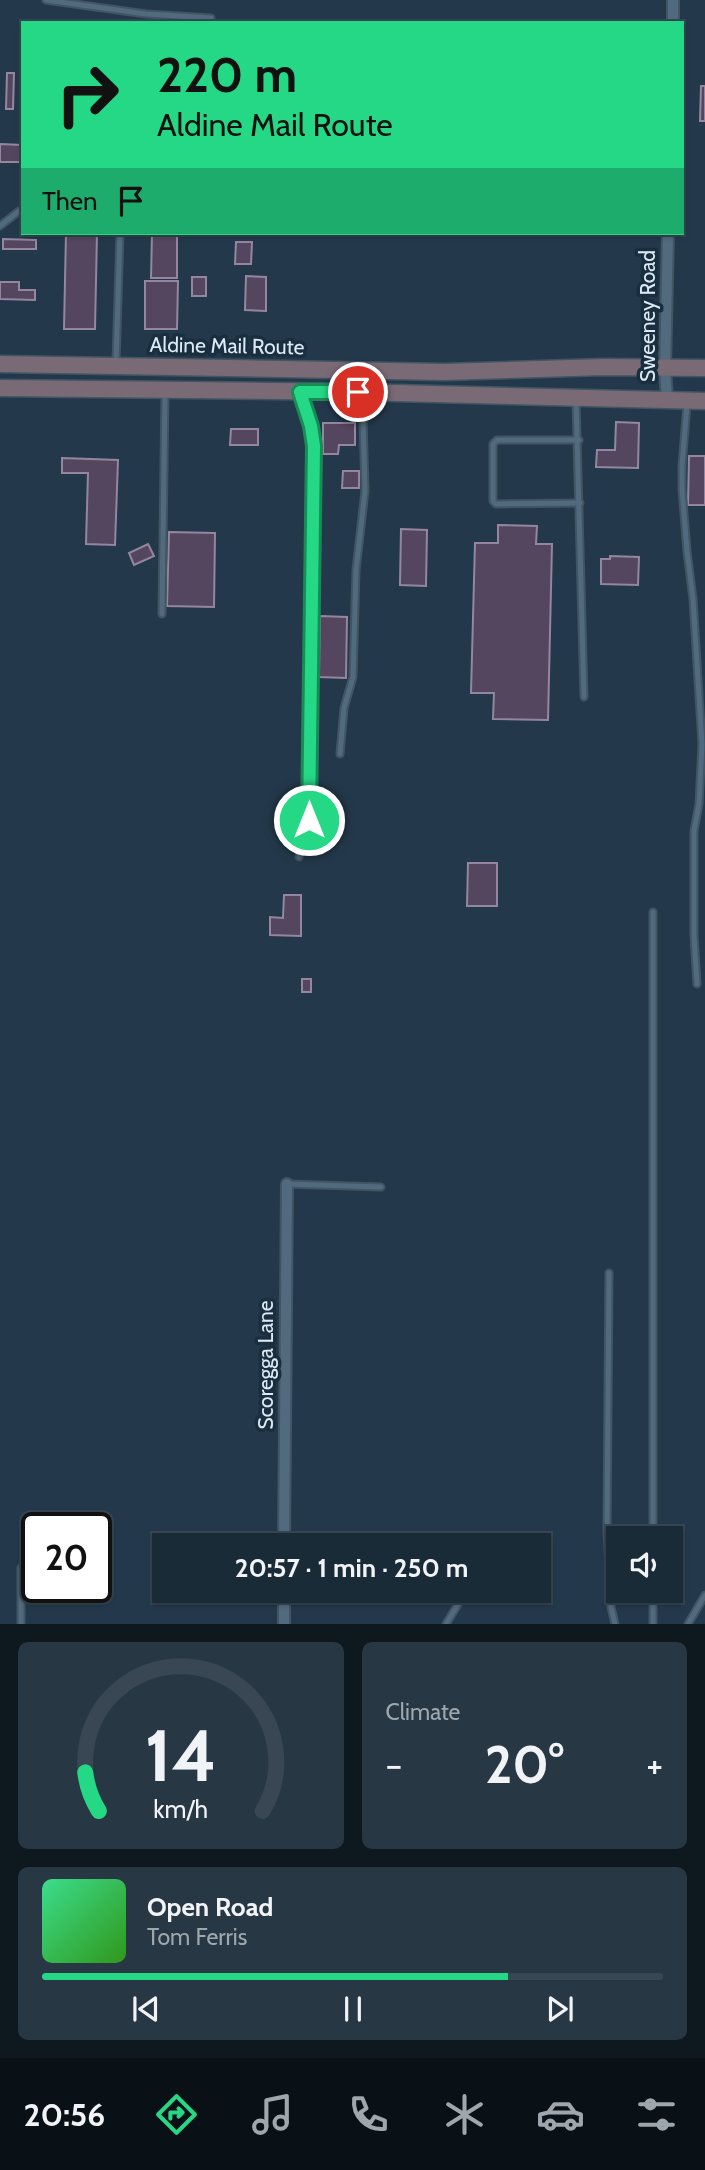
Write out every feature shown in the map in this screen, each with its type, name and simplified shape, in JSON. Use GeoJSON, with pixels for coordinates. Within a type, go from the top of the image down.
{"type":"FeatureCollection","features":[{"type":"Feature","properties":{"kind":"main road","name":"Aldine Mail Route"},"geometry":{"type":"LineString","coordinates":[[0,364],[445,372],[705,368]]}},
{"type":"Feature","properties":{"kind":"main road"},"geometry":{"type":"LineString","coordinates":[[116,366],[118,389]]}},
{"type":"Feature","properties":{"kind":"main road"},"geometry":{"type":"LineString","coordinates":[[575,368],[576,397]]}},
{"type":"Feature","properties":{"kind":"main road"},"geometry":{"type":"LineString","coordinates":[[357,369],[358,392]]}},
{"type":"Feature","properties":{"kind":"main road"},"geometry":{"type":"LineString","coordinates":[[0,388],[358,392],[705,401]]}},
{"type":"Feature","properties":{"kind":"street"},"geometry":{"type":"LineString","coordinates":[[673,0],[673,21]]}},
{"type":"Feature","properties":{"kind":"street","name":"Sweeney Road"},"geometry":{"type":"LineString","coordinates":[[667,400],[665,368],[668,235]]}},
{"type":"Feature","properties":{"kind":"street","name":"Scoregga Lane"},"geometry":{"type":"LineString","coordinates":[[284,1533],[287,1184]]}},
{"type":"Feature","properties":{"kind":"street"},"geometry":{"type":"LineString","coordinates":[[284,1603],[284,1624]]}},
{"type":"Feature","properties":{"kind":"lane"},"geometry":{"type":"LineString","coordinates":[[46,0],[146,14],[211,18]]}},
{"type":"Feature","properties":{"kind":"lane"},"geometry":{"type":"LineString","coordinates":[[0,226],[19,211]]}},
{"type":"Feature","properties":{"kind":"lane"},"geometry":{"type":"LineString","coordinates":[[116,366],[120,235]]}},
{"type":"Feature","properties":{"kind":"lane"},"geometry":{"type":"LineString","coordinates":[[162,614],[165,389]]}},
{"type":"Feature","properties":{"kind":"lane"},"geometry":{"type":"LineString","coordinates":[[299,857],[309,820],[314,446],[311,426],[300,392]]}},
{"type":"Feature","properties":{"kind":"lane"},"geometry":{"type":"LineString","coordinates":[[340,754],[344,708],[353,677],[356,570],[365,491],[363,418],[358,392]]}},
{"type":"Feature","properties":{"kind":"lane"},"geometry":{"type":"LineString","coordinates":[[576,397],[584,697]]}},
{"type":"Feature","properties":{"kind":"lane"},"geometry":{"type":"LineString","coordinates":[[687,401],[682,489],[693,599],[702,744],[694,848],[697,984]]}},
{"type":"Feature","properties":{"kind":"lane"},"geometry":{"type":"LineString","coordinates":[[579,440],[497,440],[493,444],[493,501],[496,504],[580,503]]}},
{"type":"Feature","properties":{"kind":"lane"},"geometry":{"type":"LineString","coordinates":[[653,912],[653,1526]]}},
{"type":"Feature","properties":{"kind":"lane"},"geometry":{"type":"LineString","coordinates":[[287,1184],[381,1187]]}},
{"type":"Feature","properties":{"kind":"lane"},"geometry":{"type":"LineString","coordinates":[[609,1273],[607,1530],[611,1607],[615,1624]]}},
{"type":"Feature","properties":{"kind":"lane"},"geometry":{"type":"LineString","coordinates":[[688,1624],[705,1595]]}},
{"type":"Feature","properties":{"kind":"lane"},"geometry":{"type":"LineString","coordinates":[[21,1603],[21,1624]]}},
{"type":"Feature","properties":{"kind":"lane"},"geometry":{"type":"LineString","coordinates":[[446,1624],[459,1603]]}},
{"type":"Feature","properties":{"kind":"lane"},"geometry":{"type":"LineString","coordinates":[[653,1603],[653,1624]]}},
{"type":"Feature","properties":{"kind":"building"},"geometry":{"type":"Polygon","coordinates":[[[7,73],[14,73],[13,109],[6,109],[7,73]]]}},
{"type":"Feature","properties":{"kind":"building"},"geometry":{"type":"Polygon","coordinates":[[[701,86],[705,86],[705,121],[700,121],[701,86]]]}},
{"type":"Feature","properties":{"kind":"building"},"geometry":{"type":"Polygon","coordinates":[[[0,144],[21,145],[21,162],[0,162],[0,144]]]}},
{"type":"Feature","properties":{"kind":"building"},"geometry":{"type":"Polygon","coordinates":[[[66,235],[97,235],[95,329],[64,329],[66,235]]]}},
{"type":"Feature","properties":{"kind":"building"},"geometry":{"type":"Polygon","coordinates":[[[152,235],[177,235],[177,278],[151,278],[152,235]]]}},
{"type":"Feature","properties":{"kind":"building"},"geometry":{"type":"Polygon","coordinates":[[[3,239],[36,240],[36,249],[3,249],[3,239]]]}},
{"type":"Feature","properties":{"kind":"building"},"geometry":{"type":"Polygon","coordinates":[[[236,242],[252,242],[251,264],[235,264],[236,242]]]}},
{"type":"Feature","properties":{"kind":"building"},"geometry":{"type":"Polygon","coordinates":[[[246,276],[266,277],[266,311],[245,310],[246,276]]]}},
{"type":"Feature","properties":{"kind":"building"},"geometry":{"type":"Polygon","coordinates":[[[192,277],[206,277],[206,296],[192,296],[192,277]]]}},
{"type":"Feature","properties":{"kind":"building"},"geometry":{"type":"Polygon","coordinates":[[[145,281],[178,281],[177,329],[145,329],[145,281]]]}},
{"type":"Feature","properties":{"kind":"building"},"geometry":{"type":"Polygon","coordinates":[[[0,282],[19,282],[19,290],[35,290],[35,300],[0,299],[0,282]]]}},
{"type":"Feature","properties":{"kind":"building"},"geometry":{"type":"Polygon","coordinates":[[[616,422],[639,423],[638,468],[596,467],[597,450],[615,450],[616,422]]]}},
{"type":"Feature","properties":{"kind":"building"},"geometry":{"type":"Polygon","coordinates":[[[323,423],[355,423],[355,445],[339,445],[338,454],[323,454],[323,423]]]}},
{"type":"Feature","properties":{"kind":"building"},"geometry":{"type":"Polygon","coordinates":[[[231,429],[258,429],[258,445],[230,445],[231,429]]]}},
{"type":"Feature","properties":{"kind":"building"},"geometry":{"type":"Polygon","coordinates":[[[689,456],[705,456],[705,505],[688,505],[689,456]]]}},
{"type":"Feature","properties":{"kind":"building"},"geometry":{"type":"Polygon","coordinates":[[[62,458],[118,460],[115,545],[86,544],[88,473],[62,473],[62,458]]]}},
{"type":"Feature","properties":{"kind":"building"},"geometry":{"type":"Polygon","coordinates":[[[343,471],[359,471],[359,488],[342,488],[343,471]]]}},
{"type":"Feature","properties":{"kind":"building"},"geometry":{"type":"Polygon","coordinates":[[[498,525],[537,526],[536,544],[552,544],[548,720],[493,719],[494,693],[471,693],[475,543],[498,543],[498,525]]]}},
{"type":"Feature","properties":{"kind":"building"},"geometry":{"type":"Polygon","coordinates":[[[401,529],[427,530],[426,586],[400,585],[401,529]]]}},
{"type":"Feature","properties":{"kind":"building"},"geometry":{"type":"Polygon","coordinates":[[[169,532],[215,533],[214,607],[167,606],[169,532]]]}},
{"type":"Feature","properties":{"kind":"building"},"geometry":{"type":"Polygon","coordinates":[[[148,544],[154,556],[134,565],[129,553],[148,544]]]}},
{"type":"Feature","properties":{"kind":"building"},"geometry":{"type":"Polygon","coordinates":[[[610,556],[639,557],[638,585],[601,584],[601,559],[610,559],[610,556]]]}},
{"type":"Feature","properties":{"kind":"building"},"geometry":{"type":"Polygon","coordinates":[[[320,616],[347,617],[346,678],[319,677],[320,616]]]}},
{"type":"Feature","properties":{"kind":"building"},"geometry":{"type":"Polygon","coordinates":[[[468,863],[497,863],[497,906],[467,906],[468,863]]]}},
{"type":"Feature","properties":{"kind":"building"},"geometry":{"type":"Polygon","coordinates":[[[284,895],[301,895],[301,936],[270,935],[270,917],[283,918],[284,895]]]}},
{"type":"Feature","properties":{"kind":"building"},"geometry":{"type":"Polygon","coordinates":[[[302,979],[311,979],[311,992],[302,992],[302,979]]]}},
{"type":"Feature","properties":{"kind":"route"},"geometry":{"type":"LineString","coordinates":[[309,820],[314,446],[311,426],[300,392],[358,392]]}}]}
